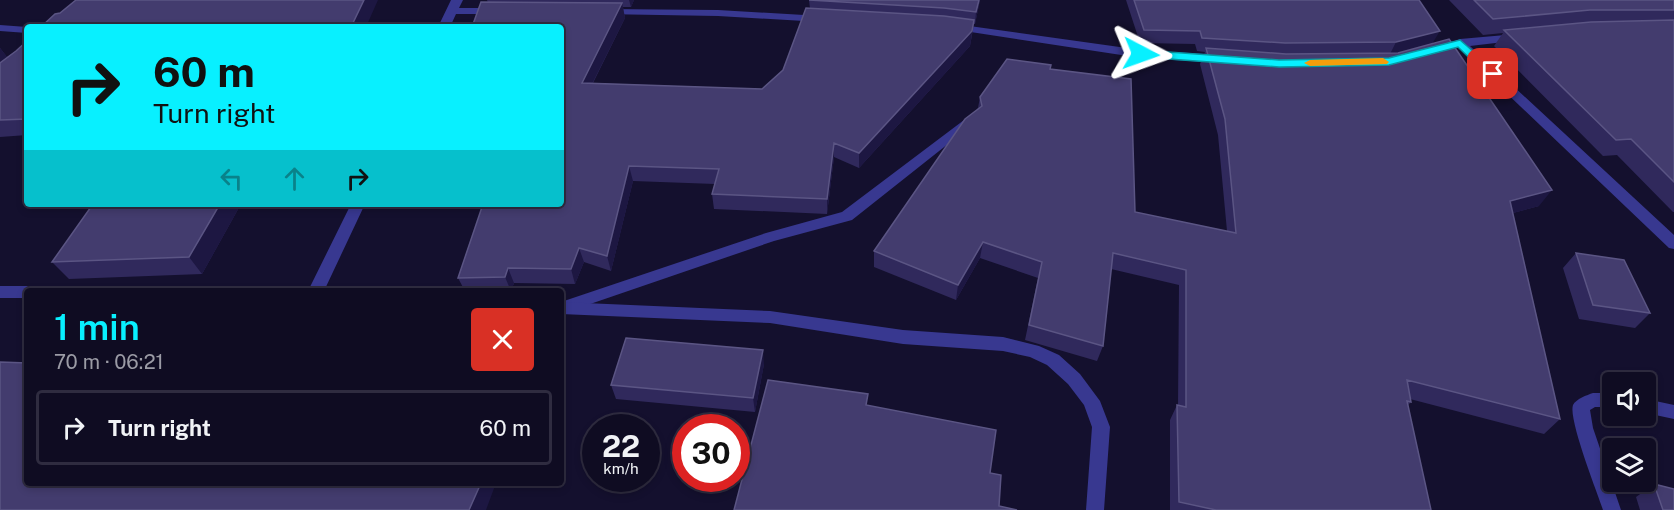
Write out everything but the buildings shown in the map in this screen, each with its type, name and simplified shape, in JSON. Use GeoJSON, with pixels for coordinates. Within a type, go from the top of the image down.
{"type":"FeatureCollection","features":[{"type":"Feature","properties":{"kind":"street"},"geometry":{"type":"LineString","coordinates":[[718,13],[723,0]]}},
{"type":"Feature","properties":{"kind":"street"},"geometry":{"type":"LineString","coordinates":[[445,24],[454,5],[510,11]]}},
{"type":"Feature","properties":{"kind":"street"},"geometry":{"type":"LineString","coordinates":[[591,12],[718,13],[837,20]]}},
{"type":"Feature","properties":{"kind":"street"},"geometry":{"type":"LineString","coordinates":[[943,26],[1141,54],[1233,60]]}},
{"type":"Feature","properties":{"kind":"street"},"geometry":{"type":"LineString","coordinates":[[0,28],[24,30]]}},
{"type":"Feature","properties":{"kind":"street"},"geometry":{"type":"LineString","coordinates":[[1420,54],[1460,43],[1531,36]]}},
{"type":"Feature","properties":{"kind":"street"},"geometry":{"type":"LineString","coordinates":[[1460,43],[1674,244]]}},
{"type":"Feature","properties":{"kind":"street"},"geometry":{"type":"LineString","coordinates":[[564,307],[771,237],[847,216],[972,118]]}},
{"type":"Feature","properties":{"kind":"street"},"geometry":{"type":"LineString","coordinates":[[317,288],[357,207]]}},
{"type":"Feature","properties":{"kind":"street"},"geometry":{"type":"LineString","coordinates":[[0,292],[24,292]]}},
{"type":"Feature","properties":{"kind":"street"},"geometry":{"type":"LineString","coordinates":[[564,308],[770,318],[903,337],[1002,344],[1033,351],[1053,360],[1074,378],[1091,401],[1101,427],[1095,510]]}},
{"type":"Feature","properties":{"kind":"street"},"geometry":{"type":"LineString","coordinates":[[1602,400],[1593,400],[1581,407],[1584,428],[1612,510]]}},
{"type":"Feature","properties":{"kind":"street"},"geometry":{"type":"LineString","coordinates":[[1656,408],[1674,412]]}},
{"type":"Feature","properties":{"kind":"slow traffic"},"geometry":{"type":"LineString","coordinates":[[1310,63],[1383,62]]}},
{"type":"Feature","properties":{"kind":"route"},"geometry":{"type":"LineString","coordinates":[[1141,54],[1279,63],[1389,62],[1460,43],[1493,74]]}}]}
